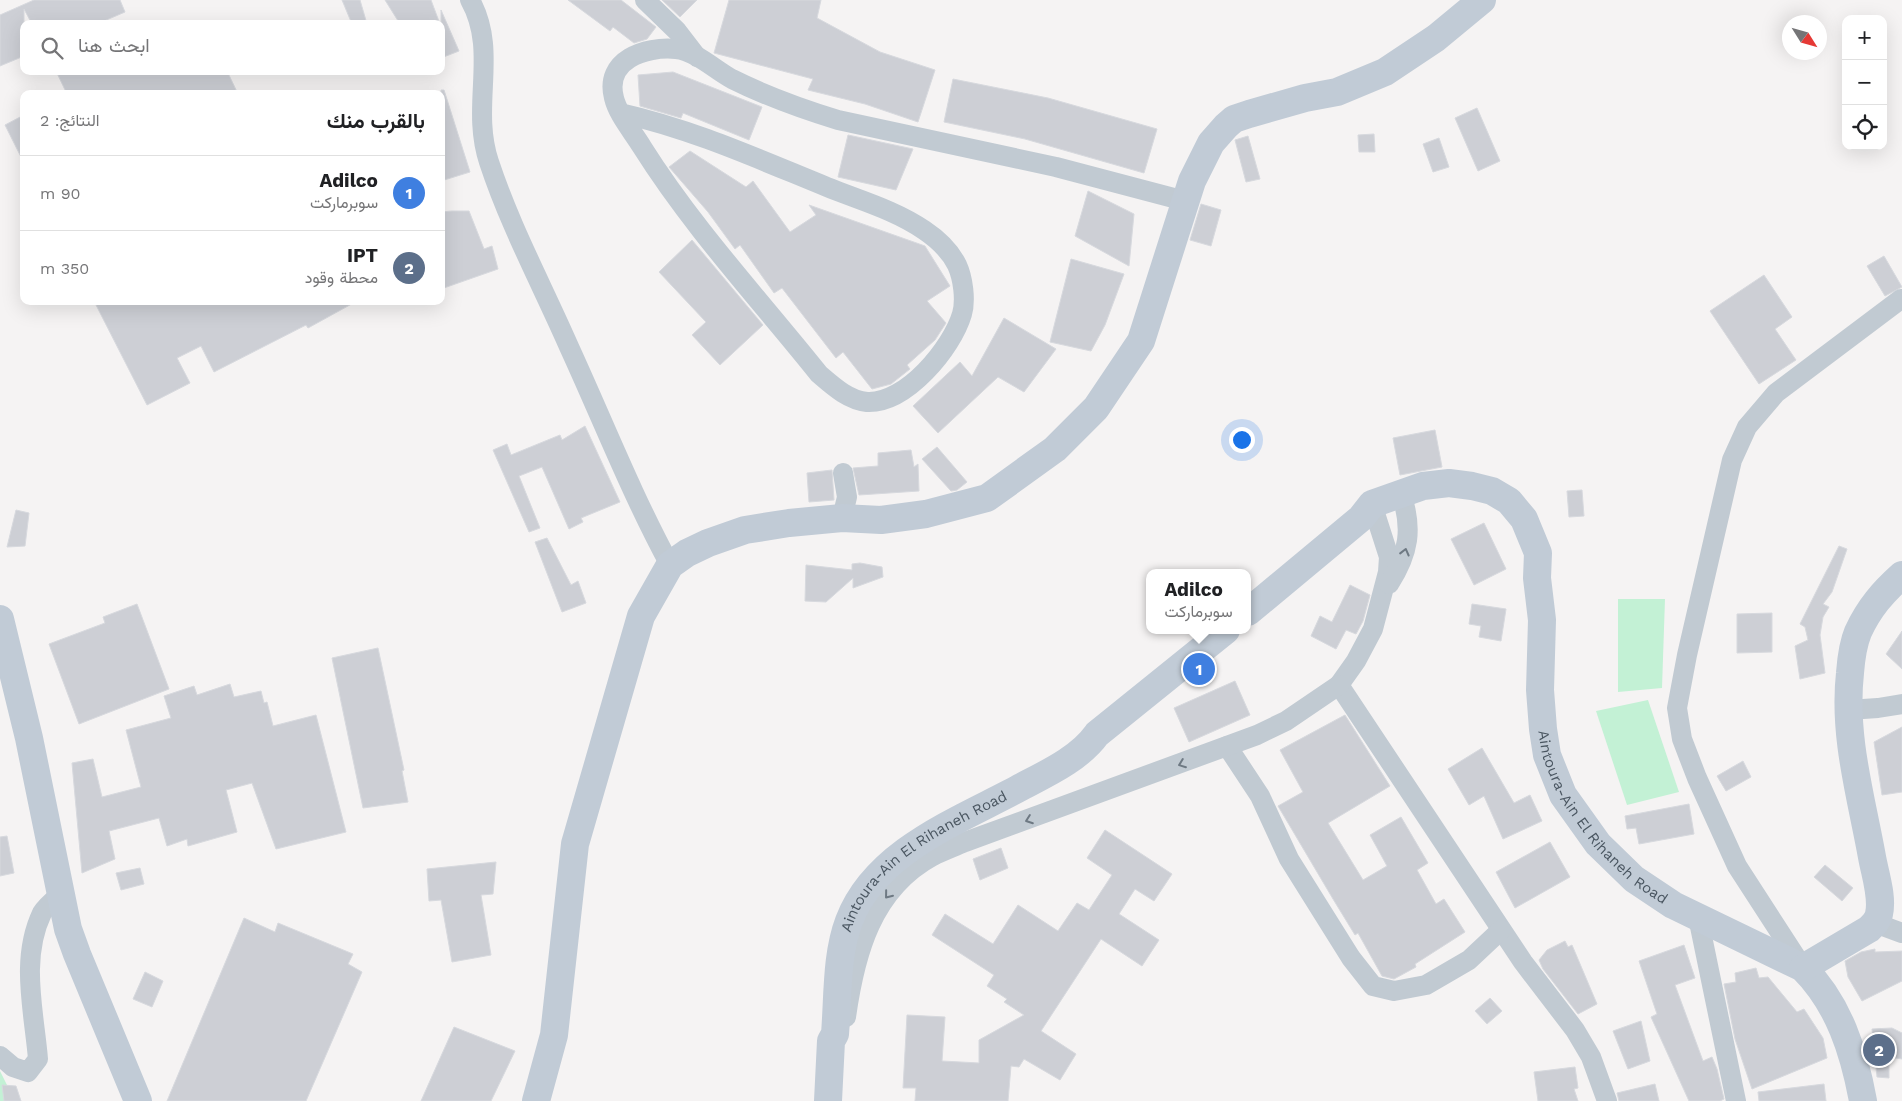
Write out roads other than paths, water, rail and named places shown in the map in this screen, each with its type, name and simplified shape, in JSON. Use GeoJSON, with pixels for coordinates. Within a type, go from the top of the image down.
{"type":"FeatureCollection","features":[{"type":"Feature","properties":{"kind":"main road"},"geometry":{"type":"LineString","coordinates":[[536,1101],[554,1035],[575,844],[641,616],[670,565],[694,550],[745,530],[789,522],[842,518],[881,520],[926,514],[987,498],[1055,449],[1096,408],[1141,341],[1184,201],[1211,143],[1234,119],[1305,98],[1337,92],[1385,72],[1436,38],[1482,0]]}},
{"type":"Feature","properties":{"kind":"main road","name":"Aintoura-Ain El Rihaneh Road"},"geometry":{"type":"LineString","coordinates":[[1251,610],[1370,514],[1404,501],[1423,486],[1449,483],[1492,491],[1508,501],[1524,519],[1532,534],[1538,553],[1542,620],[1540,690],[1543,729],[1547,755],[1563,795],[1598,844],[1634,879],[1673,905],[1803,968]]}},
{"type":"Feature","properties":{"kind":"main road"},"geometry":{"type":"LineString","coordinates":[[1863,1101],[1850,1046],[1827,997],[1819,984],[1803,968],[1843,945],[1875,923],[1879,914],[1879,902],[1850,749],[1848,710],[1852,659],[1857,634],[1875,601],[1902,575]]}},
{"type":"Feature","properties":{"kind":"main road"},"geometry":{"type":"LineString","coordinates":[[0,619],[25,721],[61,894],[77,954],[138,1101]]}},
{"type":"Feature","properties":{"kind":"main road","name":"Aintoura-Ain El Rihaneh Road"},"geometry":{"type":"LineString","coordinates":[[828,1101],[831,1047],[826,1016],[826,992],[832,931],[860,884],[917,828],[1084,737],[1096,734],[1221,634]]}},
{"type":"Feature","properties":{"kind":"street"},"geometry":{"type":"LineString","coordinates":[[470,0],[478,15],[484,36],[481,124],[488,162],[507,209],[597,410],[670,565]]}},
{"type":"Feature","properties":{"kind":"street"},"geometry":{"type":"LineString","coordinates":[[645,0],[677,31],[696,57]]}},
{"type":"Feature","properties":{"kind":"street"},"geometry":{"type":"LineString","coordinates":[[620,113],[706,137],[892,213],[923,230],[945,248],[957,266],[962,282],[963,312],[954,334],[940,357],[907,387],[882,399],[869,402],[858,400],[833,387],[819,374],[683,207],[620,113],[614,99],[613,89],[618,68],[625,59],[636,54],[662,48],[679,49],[731,78],[767,95],[838,120],[1056,167],[1184,201]]}},
{"type":"Feature","properties":{"kind":"street"},"geometry":{"type":"LineString","coordinates":[[1803,968],[1737,866],[1697,778],[1682,739],[1677,708],[1687,655],[1732,460],[1747,427],[1776,393],[1901,299]]}},
{"type":"Feature","properties":{"kind":"street"},"geometry":{"type":"LineString","coordinates":[[842,518],[847,498],[844,473]]}},
{"type":"Feature","properties":{"kind":"street"},"geometry":{"type":"LineString","coordinates":[[1382,594],[1401,565],[1406,549],[1404,501]]}},
{"type":"Feature","properties":{"kind":"street"},"geometry":{"type":"LineString","coordinates":[[831,1047],[840,1038],[845,1025],[859,949],[867,928],[895,886],[916,867],[933,856],[965,842],[1257,735],[1286,722],[1339,684],[1356,661],[1373,629],[1389,556],[1370,514]]}},
{"type":"Feature","properties":{"kind":"street"},"geometry":{"type":"LineString","coordinates":[[1339,684],[1501,930],[1575,1030],[1591,1057],[1607,1101]]}},
{"type":"Feature","properties":{"kind":"street"},"geometry":{"type":"LineString","coordinates":[[1848,710],[1902,704]]}},
{"type":"Feature","properties":{"kind":"street"},"geometry":{"type":"LineString","coordinates":[[1227,746],[1260,796],[1289,859],[1351,958],[1373,986],[1394,991],[1426,985],[1469,960],[1501,930]]}},
{"type":"Feature","properties":{"kind":"street"},"geometry":{"type":"LineString","coordinates":[[0,1056],[13,1067],[28,1072],[38,1058],[29,988],[34,939],[43,912],[61,894]]}},
{"type":"Feature","properties":{"kind":"street"},"geometry":{"type":"LineString","coordinates":[[1698,918],[1736,1101]]}},
{"type":"Feature","properties":{"kind":"street"},"geometry":{"type":"LineString","coordinates":[[1875,923],[1902,933]]}},
{"type":"Feature","properties":{"kind":"place","name":"Adilco"},"geometry":{"type":"Point","coordinates":[1199,669]}},
{"type":"Feature","properties":{"kind":"place","name":"IPT"},"geometry":{"type":"Point","coordinates":[1879,1050]}}]}
